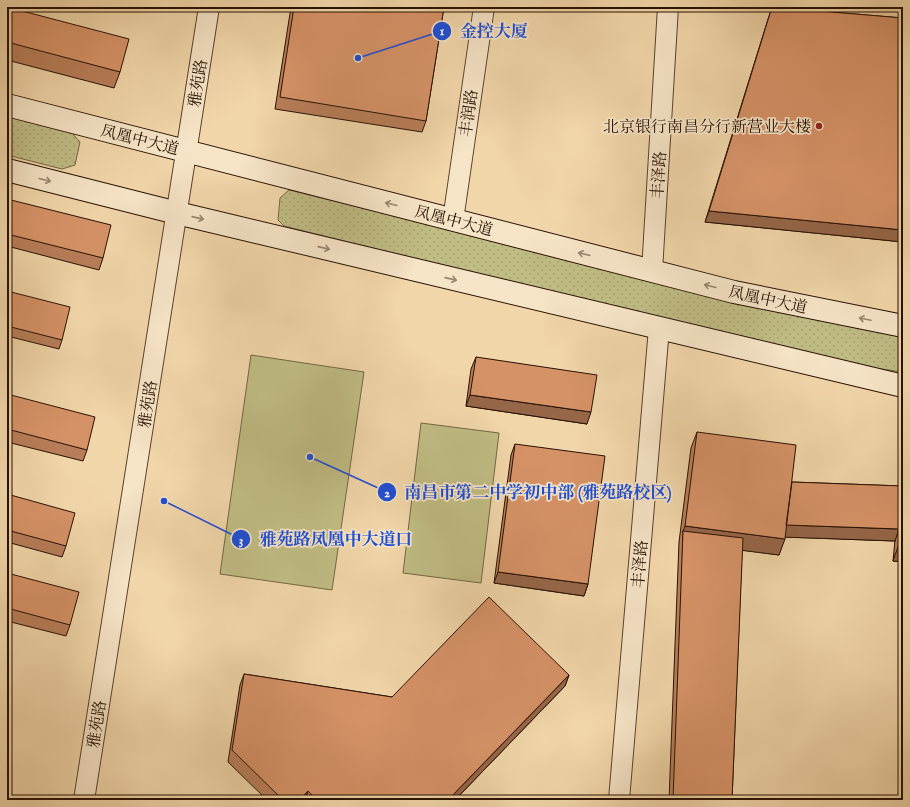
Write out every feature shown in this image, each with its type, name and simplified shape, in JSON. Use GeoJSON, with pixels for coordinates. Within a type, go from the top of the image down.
{"type":"FeatureCollection","features":[{"type":"Feature","properties":{"kind":"main road","name":"凤凰中大道"},"geometry":{"type":"LineString","coordinates":[[7,105],[734,292],[903,326]]}},
{"type":"Feature","properties":{"kind":"main road"},"geometry":{"type":"LineString","coordinates":[[7,170],[177,213],[903,386]]}},
{"type":"Feature","properties":{"kind":"street","name":"雅苑路"},"geometry":{"type":"LineString","coordinates":[[84,800],[209,7]]}},
{"type":"Feature","properties":{"kind":"street","name":"丰润路"},"geometry":{"type":"LineString","coordinates":[[453,220],[484,7]]}},
{"type":"Feature","properties":{"kind":"street","name":"丰泽路"},"geometry":{"type":"LineString","coordinates":[[652,271],[668,7]]}},
{"type":"Feature","properties":{"kind":"street","name":"丰泽路"},"geometry":{"type":"LineString","coordinates":[[619,800],[659,328]]}},
{"type":"Feature","properties":{"kind":"shaded area"},"geometry":{"type":"Polygon","coordinates":[[[7,116],[72,133],[80,142],[75,165],[62,169],[7,155],[7,116]]]}},
{"type":"Feature","properties":{"kind":"shaded area"},"geometry":{"type":"Polygon","coordinates":[[[289,190],[783,311],[903,332],[903,372],[823,361],[284,226],[278,220],[280,198],[289,190]]]}},
{"type":"Feature","properties":{"kind":"shaded area"},"geometry":{"type":"Polygon","coordinates":[[[251,355],[364,372],[332,590],[220,574],[251,355]]]}},
{"type":"Feature","properties":{"kind":"shaded area"},"geometry":{"type":"Polygon","coordinates":[[[421,423],[499,433],[481,583],[403,573],[421,423]]]}},
{"type":"Feature","properties":{"kind":"building"},"geometry":{"type":"Polygon","coordinates":[[[7,7],[129,39],[120,72],[7,42],[7,7]]]}},
{"type":"Feature","properties":{"kind":"building"},"geometry":{"type":"Polygon","coordinates":[[[294,7],[444,7],[426,121],[280,97],[294,7]]]}},
{"type":"Feature","properties":{"kind":"building","name":"北京银行南昌分行新营业大楼"},"geometry":{"type":"Polygon","coordinates":[[[772,7],[903,18],[903,230],[709,211],[772,7]]]}},
{"type":"Feature","properties":{"kind":"building"},"geometry":{"type":"Polygon","coordinates":[[[7,199],[111,225],[103,258],[7,234],[7,199]]]}},
{"type":"Feature","properties":{"kind":"building"},"geometry":{"type":"Polygon","coordinates":[[[7,291],[70,307],[62,340],[7,326],[7,291]]]}},
{"type":"Feature","properties":{"kind":"building"},"geometry":{"type":"Polygon","coordinates":[[[476,357],[597,375],[591,412],[470,395],[476,357]]]}},
{"type":"Feature","properties":{"kind":"building"},"geometry":{"type":"Polygon","coordinates":[[[7,394],[95,417],[87,450],[7,429],[7,394]]]}},
{"type":"Feature","properties":{"kind":"building"},"geometry":{"type":"Polygon","coordinates":[[[697,432],[796,445],[785,539],[685,526],[697,432]]]}},
{"type":"Feature","properties":{"kind":"building"},"geometry":{"type":"Polygon","coordinates":[[[515,444],[605,456],[588,584],[498,572],[515,444]]]}},
{"type":"Feature","properties":{"kind":"building"},"geometry":{"type":"Polygon","coordinates":[[[792,482],[903,486],[903,500],[899,529],[786,525],[792,482]]]}},
{"type":"Feature","properties":{"kind":"building"},"geometry":{"type":"Polygon","coordinates":[[[7,494],[75,513],[66,546],[7,530],[7,494]]]}},
{"type":"Feature","properties":{"kind":"building"},"geometry":{"type":"Polygon","coordinates":[[[903,509],[903,545],[899,544],[903,509]]]}},
{"type":"Feature","properties":{"kind":"building"},"geometry":{"type":"Polygon","coordinates":[[[683,531],[743,538],[732,800],[673,800],[683,531]]]}},
{"type":"Feature","properties":{"kind":"building"},"geometry":{"type":"Polygon","coordinates":[[[7,573],[79,592],[70,625],[7,608],[7,573]]]}},
{"type":"Feature","properties":{"kind":"building"},"geometry":{"type":"Polygon","coordinates":[[[489,597],[569,675],[448,800],[317,800],[308,791],[299,800],[283,800],[232,750],[244,674],[392,697],[489,597]]]}},
{"type":"Feature","properties":{"kind":"place","name":"金控大厦"},"geometry":{"type":"Point","coordinates":[358,58]}},
{"type":"Feature","properties":{"kind":"place","name":"北京银行南昌分行新营业大楼"},"geometry":{"type":"Point","coordinates":[819,126]}},
{"type":"Feature","properties":{"kind":"place","name":"南昌市第二中学初中部 (雅苑路校区)"},"geometry":{"type":"Point","coordinates":[310,457]}},
{"type":"Feature","properties":{"kind":"place","name":"雅苑路凤凰中大道口"},"geometry":{"type":"Point","coordinates":[164,501]}}]}
